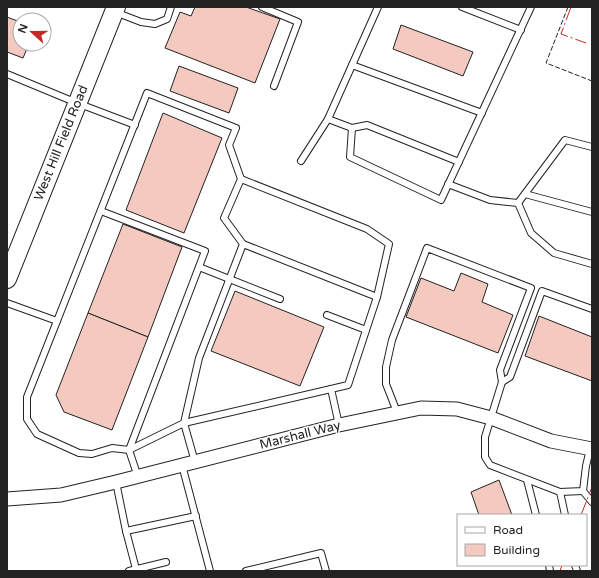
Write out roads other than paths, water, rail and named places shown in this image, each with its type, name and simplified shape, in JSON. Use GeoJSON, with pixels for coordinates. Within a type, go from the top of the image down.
{"type":"FeatureCollection","features":[{"type":"Feature","properties":{"kind":"main road","name":"West Hill Field Road"},"geometry":{"type":"LineString","coordinates":[[7,278],[77,104],[111,8]]}},
{"type":"Feature","properties":{"kind":"street","name":"Marshall Way"},"geometry":{"type":"LineString","coordinates":[[7,499],[61,495],[138,477],[339,425],[421,408],[457,409],[491,418],[551,441],[591,447]]}},
{"type":"Feature","properties":{"kind":"lane"},"geometry":{"type":"LineString","coordinates":[[111,8],[141,22],[155,24],[167,19],[171,7]]}},
{"type":"Feature","properties":{"kind":"lane"},"geometry":{"type":"LineString","coordinates":[[262,7],[298,22],[274,86]]}},
{"type":"Feature","properties":{"kind":"lane"},"geometry":{"type":"LineString","coordinates":[[301,161],[328,119],[378,7]]}},
{"type":"Feature","properties":{"kind":"lane"},"geometry":{"type":"LineString","coordinates":[[462,7],[521,30]]}},
{"type":"Feature","properties":{"kind":"lane"},"geometry":{"type":"LineString","coordinates":[[352,128],[350,157],[441,200],[531,7]]}},
{"type":"Feature","properties":{"kind":"lane"},"geometry":{"type":"LineString","coordinates":[[352,65],[482,113]]}},
{"type":"Feature","properties":{"kind":"lane"},"geometry":{"type":"LineString","coordinates":[[7,74],[77,104],[135,125]]}},
{"type":"Feature","properties":{"kind":"lane"},"geometry":{"type":"LineString","coordinates":[[240,179],[367,229],[390,244],[377,297],[348,385],[184,423],[129,450],[112,448],[92,454],[79,453],[37,434],[27,419],[27,397],[147,93],[236,128],[229,145],[240,179],[224,218],[243,244],[377,297]]}},
{"type":"Feature","properties":{"kind":"lane"},"geometry":{"type":"LineString","coordinates":[[328,119],[352,128],[367,125],[459,162]]}},
{"type":"Feature","properties":{"kind":"lane"},"geometry":{"type":"LineString","coordinates":[[518,203],[565,140],[592,147]]}},
{"type":"Feature","properties":{"kind":"lane"},"geometry":{"type":"LineString","coordinates":[[448,184],[490,200],[518,203]]}},
{"type":"Feature","properties":{"kind":"lane"},"geometry":{"type":"LineString","coordinates":[[525,194],[592,212]]}},
{"type":"Feature","properties":{"kind":"lane"},"geometry":{"type":"LineString","coordinates":[[518,203],[531,234],[554,253],[592,264]]}},
{"type":"Feature","properties":{"kind":"lane"},"geometry":{"type":"LineString","coordinates":[[101,211],[205,251],[129,450],[138,477]]}},
{"type":"Feature","properties":{"kind":"lane"},"geometry":{"type":"LineString","coordinates":[[210,571],[196,516],[188,464],[184,423],[199,358],[243,244]]}},
{"type":"Feature","properties":{"kind":"lane"},"geometry":{"type":"LineString","coordinates":[[396,412],[386,384],[386,367],[392,340],[427,248],[531,288],[500,370],[502,382],[485,437],[485,457],[490,465],[560,492],[583,491]]}},
{"type":"Feature","properties":{"kind":"lane"},"geometry":{"type":"LineString","coordinates":[[199,267],[280,299]]}},
{"type":"Feature","properties":{"kind":"lane"},"geometry":{"type":"LineString","coordinates":[[502,382],[510,377],[542,291],[592,309]]}},
{"type":"Feature","properties":{"kind":"lane"},"geometry":{"type":"LineString","coordinates":[[7,303],[57,321]]}},
{"type":"Feature","properties":{"kind":"lane"},"geometry":{"type":"LineString","coordinates":[[327,315],[366,330]]}},
{"type":"Feature","properties":{"kind":"lane"},"geometry":{"type":"LineString","coordinates":[[330,390],[339,425]]}},
{"type":"Feature","properties":{"kind":"lane"},"geometry":{"type":"LineString","coordinates":[[591,447],[586,466],[583,491],[592,502]]}},
{"type":"Feature","properties":{"kind":"lane"},"geometry":{"type":"LineString","coordinates":[[527,480],[536,514]]}},
{"type":"Feature","properties":{"kind":"lane"},"geometry":{"type":"LineString","coordinates":[[116,482],[126,531],[136,569]]}},
{"type":"Feature","properties":{"kind":"lane"},"geometry":{"type":"LineString","coordinates":[[560,492],[565,514]]}},
{"type":"Feature","properties":{"kind":"lane"},"geometry":{"type":"LineString","coordinates":[[126,531],[196,516]]}},
{"type":"Feature","properties":{"kind":"lane"},"geometry":{"type":"LineString","coordinates":[[246,571],[321,553],[326,571]]}},
{"type":"Feature","properties":{"kind":"lane"},"geometry":{"type":"LineString","coordinates":[[129,571],[166,562]]}}]}
